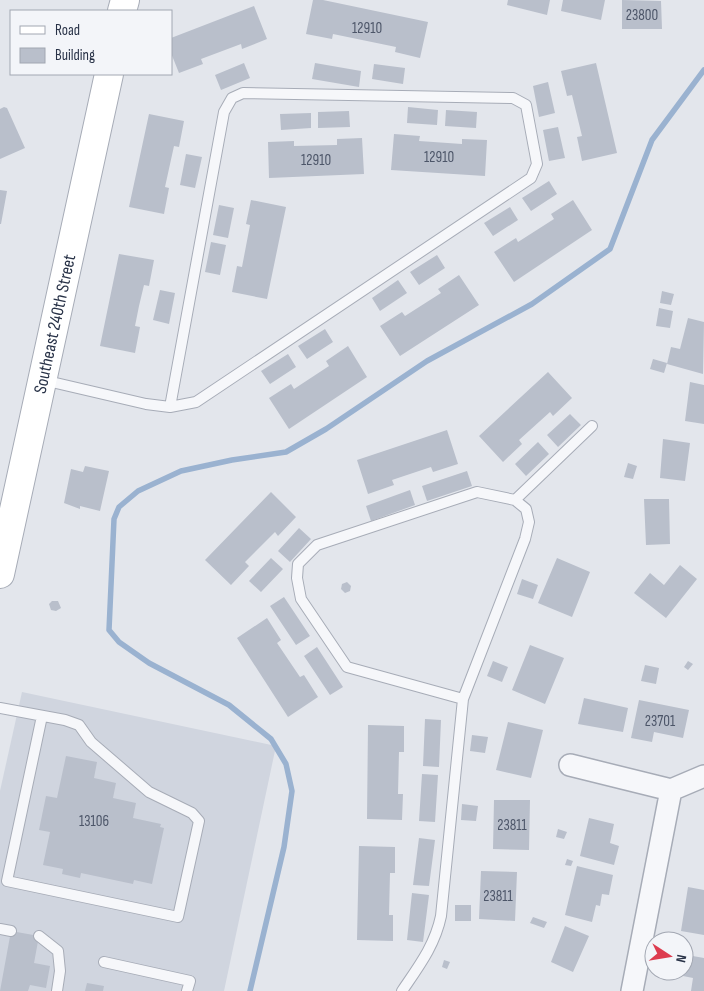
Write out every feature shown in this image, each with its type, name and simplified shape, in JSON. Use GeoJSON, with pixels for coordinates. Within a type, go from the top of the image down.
{"type":"FeatureCollection","features":[{"type":"Feature","properties":{"kind":"main road","name":"Southeast 240th Street"},"geometry":{"type":"LineString","coordinates":[[0,574],[109,75]]}},
{"type":"Feature","properties":{"kind":"street"},"geometry":{"type":"LineString","coordinates":[[570,766],[671,790],[704,776]]}},
{"type":"Feature","properties":{"kind":"street"},"geometry":{"type":"LineString","coordinates":[[632,991],[671,790]]}},
{"type":"Feature","properties":{"kind":"lane"},"geometry":{"type":"LineString","coordinates":[[42,379],[146,404],[170,406],[196,402],[531,178],[537,164],[526,104],[513,98],[243,92],[232,98],[224,112],[170,406]]}},
{"type":"Feature","properties":{"kind":"lane"},"geometry":{"type":"LineString","coordinates":[[515,500],[592,426]]}},
{"type":"Feature","properties":{"kind":"lane"},"geometry":{"type":"LineString","coordinates":[[402,991],[430,950],[437,934],[442,906],[463,699],[525,540],[529,522],[526,509],[515,500],[477,492],[316,545],[298,564],[296,578],[300,599],[347,666],[463,699]]}},
{"type":"Feature","properties":{"kind":"lane"},"geometry":{"type":"LineString","coordinates":[[0,708],[42,716],[79,725],[91,742],[149,792],[192,813],[199,821],[178,917],[7,881],[42,716]]}},
{"type":"Feature","properties":{"kind":"lane"},"geometry":{"type":"LineString","coordinates":[[0,929],[11,931]]}},
{"type":"Feature","properties":{"kind":"lane"},"geometry":{"type":"LineString","coordinates":[[39,936],[58,951],[60,971],[57,991]]}},
{"type":"Feature","properties":{"kind":"lane"},"geometry":{"type":"LineString","coordinates":[[104,962],[190,981],[188,991]]}},
{"type":"Feature","properties":{"kind":"shaded area"},"geometry":{"type":"Polygon","coordinates":[[[22,692],[276,746],[224,991],[0,991],[0,791],[22,692]]]}},
{"type":"Feature","properties":{"kind":"building"},"geometry":{"type":"Polygon","coordinates":[[[313,0],[323,0],[428,22],[420,58],[395,52],[396,47],[333,34],[332,39],[306,34],[313,0]]]}},
{"type":"Feature","properties":{"kind":"building"},"geometry":{"type":"Polygon","coordinates":[[[508,0],[550,0],[547,15],[507,5],[508,0]]]}},
{"type":"Feature","properties":{"kind":"building"},"geometry":{"type":"Polygon","coordinates":[[[563,0],[605,0],[601,20],[561,11],[563,0]]]}},
{"type":"Feature","properties":{"kind":"building"},"geometry":{"type":"Polygon","coordinates":[[[622,0],[661,1],[662,29],[622,29],[622,0]]]}},
{"type":"Feature","properties":{"kind":"building"},"geometry":{"type":"Polygon","coordinates":[[[254,6],[267,39],[242,49],[241,44],[201,59],[203,64],[179,73],[172,56],[172,38],[254,6]]]}},
{"type":"Feature","properties":{"kind":"building"},"geometry":{"type":"Polygon","coordinates":[[[244,63],[250,78],[221,90],[215,75],[244,63]]]}},
{"type":"Feature","properties":{"kind":"building"},"geometry":{"type":"Polygon","coordinates":[[[315,63],[361,71],[359,87],[312,79],[315,63]]]}},
{"type":"Feature","properties":{"kind":"building"},"geometry":{"type":"Polygon","coordinates":[[[596,63],[617,153],[582,161],[577,137],[582,136],[572,95],[567,96],[561,71],[596,63]]]}},
{"type":"Feature","properties":{"kind":"building"},"geometry":{"type":"Polygon","coordinates":[[[374,64],[405,68],[403,84],[372,79],[374,64]]]}},
{"type":"Feature","properties":{"kind":"building"},"geometry":{"type":"Polygon","coordinates":[[[548,82],[555,113],[539,117],[533,86],[548,82]]]}},
{"type":"Feature","properties":{"kind":"building"},"geometry":{"type":"Polygon","coordinates":[[[408,107],[438,110],[437,125],[407,123],[408,107]]]}},
{"type":"Feature","properties":{"kind":"building"},"geometry":{"type":"Polygon","coordinates":[[[7,108],[25,148],[0,159],[0,109],[7,108]]]}},
{"type":"Feature","properties":{"kind":"building"},"geometry":{"type":"Polygon","coordinates":[[[446,110],[477,112],[476,128],[445,126],[446,110]]]}},
{"type":"Feature","properties":{"kind":"building"},"geometry":{"type":"Polygon","coordinates":[[[349,111],[350,127],[318,128],[318,112],[349,111]]]}},
{"type":"Feature","properties":{"kind":"building"},"geometry":{"type":"Polygon","coordinates":[[[311,113],[311,128],[281,130],[280,114],[311,113]]]}},
{"type":"Feature","properties":{"kind":"building"},"geometry":{"type":"Polygon","coordinates":[[[149,114],[184,121],[179,147],[174,146],[165,187],[169,188],[164,214],[129,207],[149,114]]]}},
{"type":"Feature","properties":{"kind":"building"},"geometry":{"type":"Polygon","coordinates":[[[558,127],[565,158],[549,161],[543,130],[558,127]]]}},
{"type":"Feature","properties":{"kind":"building"},"geometry":{"type":"Polygon","coordinates":[[[394,134],[420,136],[419,141],[462,144],[462,139],[487,140],[485,176],[391,170],[394,134]]]}},
{"type":"Feature","properties":{"kind":"building"},"geometry":{"type":"Polygon","coordinates":[[[362,138],[364,174],[269,178],[268,142],[294,141],[294,146],[337,145],[337,139],[362,138]]]}},
{"type":"Feature","properties":{"kind":"building"},"geometry":{"type":"Polygon","coordinates":[[[186,154],[202,157],[195,188],[180,185],[186,154]]]}},
{"type":"Feature","properties":{"kind":"building"},"geometry":{"type":"Polygon","coordinates":[[[549,181],[557,194],[531,211],[522,198],[549,181]]]}},
{"type":"Feature","properties":{"kind":"building"},"geometry":{"type":"Polygon","coordinates":[[[0,190],[7,191],[1,224],[0,224],[0,190]]]}},
{"type":"Feature","properties":{"kind":"building"},"geometry":{"type":"Polygon","coordinates":[[[251,200],[286,207],[267,299],[232,292],[237,266],[242,267],[250,225],[246,224],[251,200]]]}},
{"type":"Feature","properties":{"kind":"building"},"geometry":{"type":"Polygon","coordinates":[[[573,200],[592,230],[514,282],[494,252],[516,238],[518,242],[554,219],[551,214],[573,200]]]}},
{"type":"Feature","properties":{"kind":"building"},"geometry":{"type":"Polygon","coordinates":[[[219,205],[234,208],[228,238],[213,235],[219,205]]]}},
{"type":"Feature","properties":{"kind":"building"},"geometry":{"type":"Polygon","coordinates":[[[510,207],[518,220],[493,236],[484,223],[510,207]]]}},
{"type":"Feature","properties":{"kind":"building"},"geometry":{"type":"Polygon","coordinates":[[[211,242],[226,245],[220,275],[205,272],[211,242]]]}},
{"type":"Feature","properties":{"kind":"building"},"geometry":{"type":"Polygon","coordinates":[[[119,254],[154,260],[149,286],[144,285],[139,306],[135,326],[140,327],[135,353],[100,346],[119,254]]]}},
{"type":"Feature","properties":{"kind":"building"},"geometry":{"type":"Polygon","coordinates":[[[437,255],[445,268],[419,285],[410,272],[437,255]]]}},
{"type":"Feature","properties":{"kind":"building"},"geometry":{"type":"Polygon","coordinates":[[[459,275],[479,305],[400,356],[380,326],[402,312],[405,316],[441,293],[438,289],[459,275]]]}},
{"type":"Feature","properties":{"kind":"building"},"geometry":{"type":"Polygon","coordinates":[[[398,280],[407,293],[380,311],[372,298],[398,280]]]}},
{"type":"Feature","properties":{"kind":"building"},"geometry":{"type":"Polygon","coordinates":[[[160,290],[175,293],[169,324],[153,320],[160,290]]]}},
{"type":"Feature","properties":{"kind":"building"},"geometry":{"type":"Polygon","coordinates":[[[662,291],[674,294],[671,305],[660,303],[662,291]]]}},
{"type":"Feature","properties":{"kind":"building"},"geometry":{"type":"Polygon","coordinates":[[[659,308],[673,311],[670,328],[656,326],[659,308]]]}},
{"type":"Feature","properties":{"kind":"building"},"geometry":{"type":"Polygon","coordinates":[[[688,318],[704,322],[703,374],[667,364],[671,347],[680,349],[688,318]]]}},
{"type":"Feature","properties":{"kind":"building"},"geometry":{"type":"Polygon","coordinates":[[[325,329],[333,342],[307,359],[298,346],[325,329]]]}},
{"type":"Feature","properties":{"kind":"building"},"geometry":{"type":"Polygon","coordinates":[[[348,346],[367,377],[289,429],[269,398],[291,384],[294,389],[329,366],[326,361],[348,346]]]}},
{"type":"Feature","properties":{"kind":"building"},"geometry":{"type":"Polygon","coordinates":[[[288,354],[296,367],[270,384],[261,371],[288,354]]]}},
{"type":"Feature","properties":{"kind":"building"},"geometry":{"type":"Polygon","coordinates":[[[653,359],[667,363],[664,373],[650,369],[653,359]]]}},
{"type":"Feature","properties":{"kind":"building"},"geometry":{"type":"Polygon","coordinates":[[[548,372],[572,398],[553,416],[550,412],[519,440],[522,444],[503,462],[479,436],[548,372]]]}},
{"type":"Feature","properties":{"kind":"building"},"geometry":{"type":"Polygon","coordinates":[[[690,382],[704,385],[704,424],[685,421],[690,382]]]}},
{"type":"Feature","properties":{"kind":"building"},"geometry":{"type":"Polygon","coordinates":[[[570,414],[581,425],[558,447],[547,435],[570,414]]]}},
{"type":"Feature","properties":{"kind":"building"},"geometry":{"type":"Polygon","coordinates":[[[447,430],[458,464],[433,472],[431,467],[392,480],[394,485],[368,494],[357,460],[447,430]]]}},
{"type":"Feature","properties":{"kind":"building"},"geometry":{"type":"Polygon","coordinates":[[[663,439],[690,443],[685,481],[660,478],[663,439]]]}},
{"type":"Feature","properties":{"kind":"building"},"geometry":{"type":"Polygon","coordinates":[[[538,442],[549,454],[526,476],[515,464],[538,442]]]}},
{"type":"Feature","properties":{"kind":"building"},"geometry":{"type":"Polygon","coordinates":[[[628,463],[637,466],[633,479],[624,477],[628,463]]]}},
{"type":"Feature","properties":{"kind":"building"},"geometry":{"type":"Polygon","coordinates":[[[85,466],[109,471],[100,511],[80,506],[80,509],[64,503],[71,469],[83,472],[85,466]]]}},
{"type":"Feature","properties":{"kind":"building"},"geometry":{"type":"Polygon","coordinates":[[[467,471],[472,486],[427,501],[422,486],[467,471]]]}},
{"type":"Feature","properties":{"kind":"building"},"geometry":{"type":"Polygon","coordinates":[[[410,490],[415,505],[371,521],[366,506],[410,490]]]}},
{"type":"Feature","properties":{"kind":"building"},"geometry":{"type":"Polygon","coordinates":[[[271,492],[296,517],[278,536],[275,532],[245,562],[249,566],[231,585],[205,560],[271,492]]]}},
{"type":"Feature","properties":{"kind":"building"},"geometry":{"type":"Polygon","coordinates":[[[644,499],[669,499],[670,544],[646,545],[644,499]]]}},
{"type":"Feature","properties":{"kind":"building"},"geometry":{"type":"Polygon","coordinates":[[[299,528],[311,539],[290,562],[278,551],[299,528]]]}},
{"type":"Feature","properties":{"kind":"building"},"geometry":{"type":"Polygon","coordinates":[[[271,558],[283,569],[261,592],[249,581],[271,558]]]}},
{"type":"Feature","properties":{"kind":"building"},"geometry":{"type":"Polygon","coordinates":[[[557,558],[590,572],[572,617],[538,603],[557,558]]]}},
{"type":"Feature","properties":{"kind":"building"},"geometry":{"type":"Polygon","coordinates":[[[680,565],[697,579],[666,618],[634,593],[650,573],[664,585],[680,565]]]}},
{"type":"Feature","properties":{"kind":"building"},"geometry":{"type":"Polygon","coordinates":[[[522,579],[538,585],[533,599],[517,594],[522,579]]]}},
{"type":"Feature","properties":{"kind":"building"},"geometry":{"type":"Polygon","coordinates":[[[347,582],[351,586],[350,591],[345,593],[341,589],[342,584],[347,582]]]}},
{"type":"Feature","properties":{"kind":"building"},"geometry":{"type":"Polygon","coordinates":[[[284,597],[310,636],[296,645],[270,606],[284,597]]]}},
{"type":"Feature","properties":{"kind":"building"},"geometry":{"type":"Polygon","coordinates":[[[52,601],[58,601],[61,608],[56,611],[51,610],[49,604],[52,601]]]}},
{"type":"Feature","properties":{"kind":"building"},"geometry":{"type":"Polygon","coordinates":[[[267,618],[281,640],[277,643],[300,677],[304,675],[318,697],[288,717],[237,638],[267,618]]]}},
{"type":"Feature","properties":{"kind":"building"},"geometry":{"type":"Polygon","coordinates":[[[530,645],[564,658],[545,704],[512,690],[530,645]]]}},
{"type":"Feature","properties":{"kind":"building"},"geometry":{"type":"Polygon","coordinates":[[[317,647],[343,687],[330,695],[304,656],[317,647]]]}},
{"type":"Feature","properties":{"kind":"building"},"geometry":{"type":"Polygon","coordinates":[[[493,661],[508,667],[502,682],[487,676],[493,661]]]}},
{"type":"Feature","properties":{"kind":"building"},"geometry":{"type":"Polygon","coordinates":[[[688,661],[693,664],[688,670],[684,667],[688,661]]]}},
{"type":"Feature","properties":{"kind":"building"},"geometry":{"type":"Polygon","coordinates":[[[645,665],[659,668],[656,684],[641,681],[645,665]]]}},
{"type":"Feature","properties":{"kind":"building"},"geometry":{"type":"Polygon","coordinates":[[[584,698],[628,708],[623,732],[578,724],[584,698]]]}},
{"type":"Feature","properties":{"kind":"building"},"geometry":{"type":"Polygon","coordinates":[[[639,700],[689,710],[683,738],[654,732],[652,742],[631,738],[639,700]]]}},
{"type":"Feature","properties":{"kind":"building"},"geometry":{"type":"Polygon","coordinates":[[[425,719],[441,720],[439,767],[423,766],[425,719]]]}},
{"type":"Feature","properties":{"kind":"building"},"geometry":{"type":"Polygon","coordinates":[[[508,722],[543,730],[531,778],[496,770],[508,722]]]}},
{"type":"Feature","properties":{"kind":"building"},"geometry":{"type":"Polygon","coordinates":[[[368,725],[404,726],[404,752],[399,752],[398,794],[403,794],[402,820],[367,819],[368,725]]]}},
{"type":"Feature","properties":{"kind":"building"},"geometry":{"type":"Polygon","coordinates":[[[472,735],[488,737],[485,753],[470,751],[472,735]]]}},
{"type":"Feature","properties":{"kind":"building"},"geometry":{"type":"Polygon","coordinates":[[[66,756],[97,762],[94,778],[116,783],[113,798],[136,803],[133,818],[161,824],[160,827],[164,828],[152,884],[134,880],[133,884],[81,873],[80,878],[62,874],[63,869],[43,865],[50,832],[39,830],[46,796],[57,798],[66,756]]]}},
{"type":"Feature","properties":{"kind":"building"},"geometry":{"type":"Polygon","coordinates":[[[422,774],[438,775],[435,822],[419,821],[422,774]]]}},
{"type":"Feature","properties":{"kind":"building"},"geometry":{"type":"Polygon","coordinates":[[[494,800],[530,800],[529,850],[493,849],[494,800]]]}},
{"type":"Feature","properties":{"kind":"building"},"geometry":{"type":"Polygon","coordinates":[[[462,804],[478,806],[476,821],[461,820],[462,804]]]}},
{"type":"Feature","properties":{"kind":"building"},"geometry":{"type":"Polygon","coordinates":[[[589,818],[614,824],[610,843],[619,846],[614,865],[580,856],[589,818]]]}},
{"type":"Feature","properties":{"kind":"building"},"geometry":{"type":"Polygon","coordinates":[[[558,829],[567,832],[564,839],[556,837],[558,829]]]}},
{"type":"Feature","properties":{"kind":"building"},"geometry":{"type":"Polygon","coordinates":[[[419,838],[435,840],[429,886],[413,885],[419,838]]]}},
{"type":"Feature","properties":{"kind":"building"},"geometry":{"type":"Polygon","coordinates":[[[359,846],[395,847],[395,873],[390,873],[389,915],[393,915],[393,941],[357,940],[359,846]]]}},
{"type":"Feature","properties":{"kind":"building"},"geometry":{"type":"Polygon","coordinates":[[[567,859],[573,861],[571,866],[565,865],[567,859]]]}},
{"type":"Feature","properties":{"kind":"building"},"geometry":{"type":"Polygon","coordinates":[[[577,866],[613,875],[609,895],[602,894],[600,906],[596,905],[592,922],[565,915],[577,866]]]}},
{"type":"Feature","properties":{"kind":"building"},"geometry":{"type":"Polygon","coordinates":[[[481,871],[517,872],[515,921],[479,919],[481,871]]]}},
{"type":"Feature","properties":{"kind":"building"},"geometry":{"type":"Polygon","coordinates":[[[688,887],[704,890],[704,935],[694,933],[694,931],[681,931],[688,887]]]}},
{"type":"Feature","properties":{"kind":"building"},"geometry":{"type":"Polygon","coordinates":[[[412,893],[429,895],[423,942],[407,940],[412,893]]]}},
{"type":"Feature","properties":{"kind":"building"},"geometry":{"type":"Polygon","coordinates":[[[455,905],[471,905],[471,921],[455,921],[455,905]]]}},
{"type":"Feature","properties":{"kind":"building"},"geometry":{"type":"Polygon","coordinates":[[[533,917],[547,922],[544,928],[530,923],[533,917]]]}},
{"type":"Feature","properties":{"kind":"building"},"geometry":{"type":"Polygon","coordinates":[[[565,926],[589,936],[573,972],[551,962],[565,926]]]}},
{"type":"Feature","properties":{"kind":"building"},"geometry":{"type":"Polygon","coordinates":[[[11,931],[39,936],[34,963],[50,966],[46,988],[30,985],[28,991],[0,991],[11,931]]]}},
{"type":"Feature","properties":{"kind":"building"},"geometry":{"type":"Polygon","coordinates":[[[694,956],[704,958],[704,991],[691,991],[694,981],[694,956]]]}},
{"type":"Feature","properties":{"kind":"building"},"geometry":{"type":"Polygon","coordinates":[[[444,960],[450,962],[447,969],[442,967],[444,960]]]}},
{"type":"Feature","properties":{"kind":"building"},"geometry":{"type":"Polygon","coordinates":[[[87,983],[104,986],[103,991],[85,991],[87,983]]]}},
{"type":"Feature","properties":{"kind":"waterway"},"geometry":{"type":"LineString","coordinates":[[250,991],[284,847],[292,791],[286,764],[271,739],[229,705],[149,663],[119,642],[109,630],[114,519],[119,507],[138,491],[181,471],[232,460],[286,452],[326,429],[427,361],[532,304],[610,249],[652,140],[704,70]]}}]}
